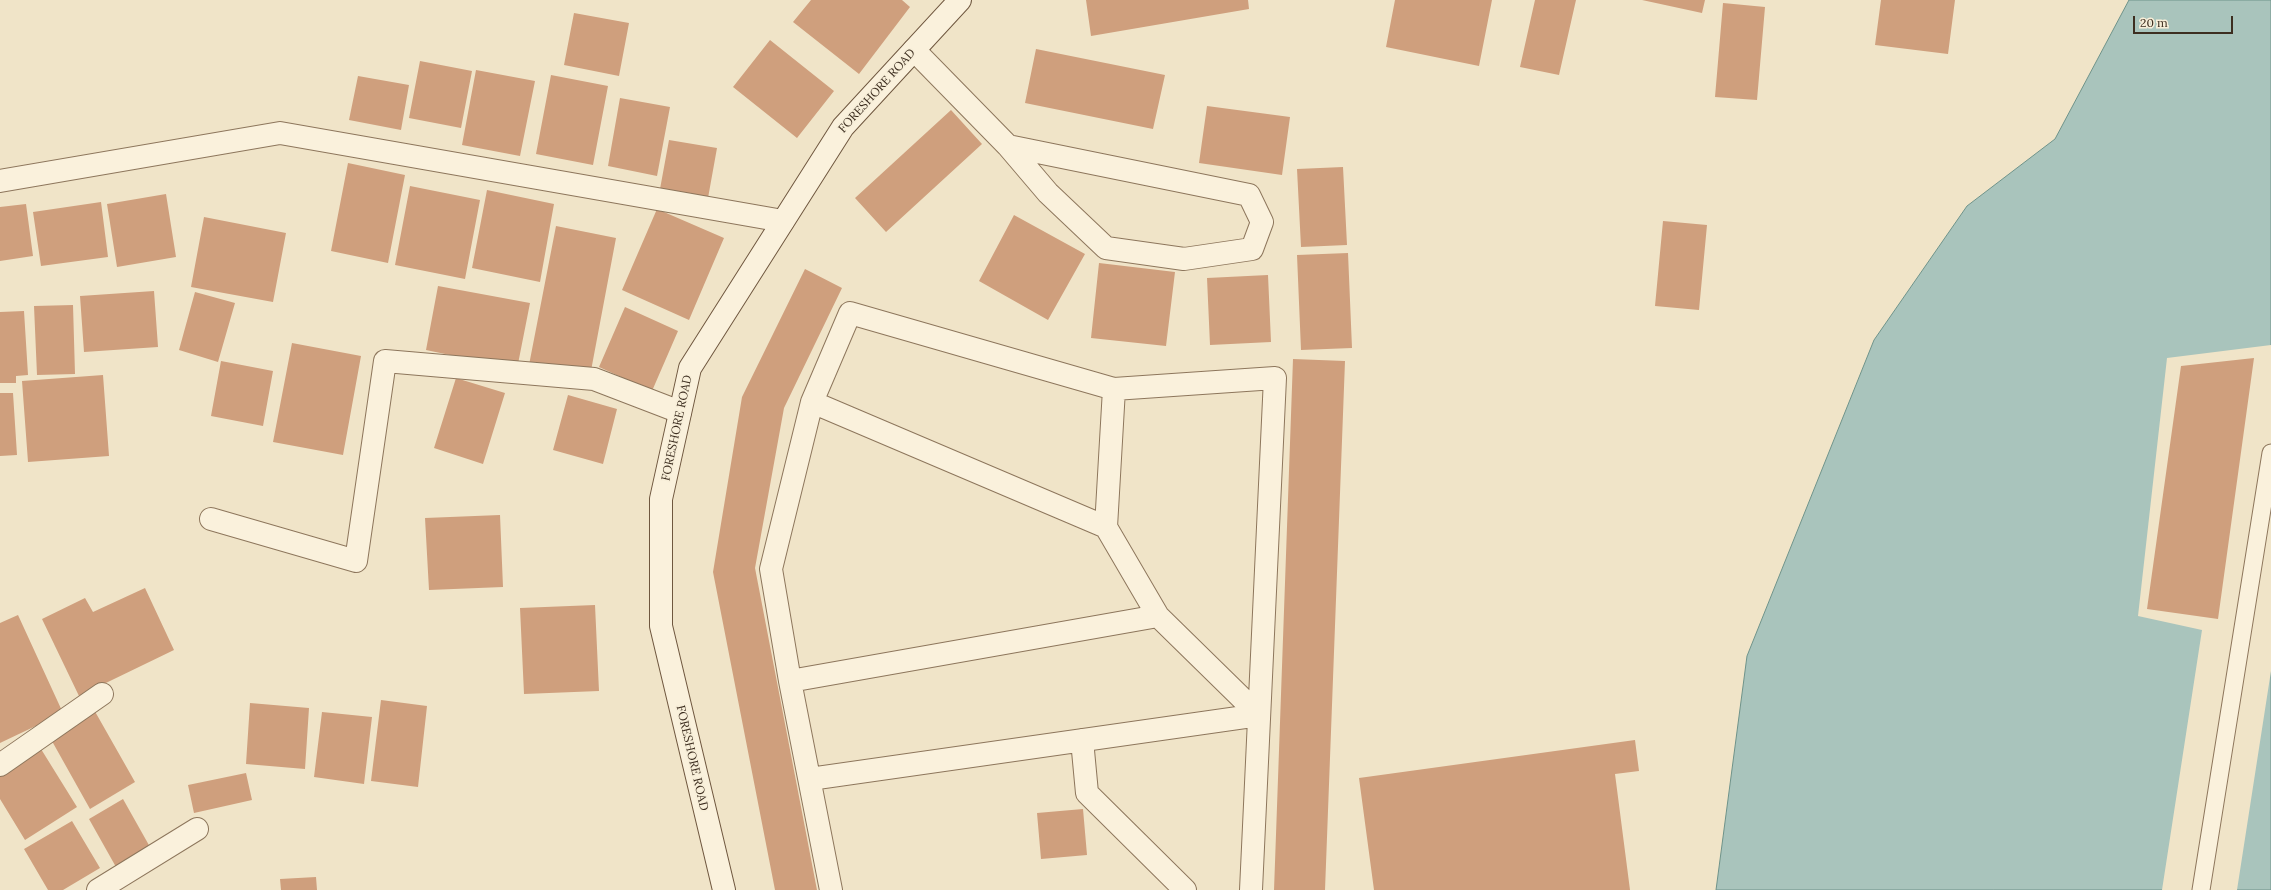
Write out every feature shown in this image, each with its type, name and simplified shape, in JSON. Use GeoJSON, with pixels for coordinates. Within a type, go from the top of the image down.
{"type":"FeatureCollection","features":[{"type":"Feature","properties":{"kind":"street","name":"FORESHORE ROAD"},"geometry":{"type":"LineString","coordinates":[[724,890],[660,626],[661,499],[690,368],[844,126],[960,0]]}},
{"type":"Feature","properties":{"kind":"street"},"geometry":{"type":"LineString","coordinates":[[914,50],[1008,146],[1048,193],[1106,248],[1184,259],[1252,249],[1262,222],[1248,195],[1008,146]]}},
{"type":"Feature","properties":{"kind":"street"},"geometry":{"type":"LineString","coordinates":[[0,181],[280,133],[783,221]]}},
{"type":"Feature","properties":{"kind":"street"},"geometry":{"type":"LineString","coordinates":[[831,890],[790,681],[770,569],[812,402],[850,313],[1114,389],[1274,378],[1251,890]]}},
{"type":"Feature","properties":{"kind":"street"},"geometry":{"type":"LineString","coordinates":[[211,519],[356,561],[385,361],[594,379],[680,412]]}},
{"type":"Feature","properties":{"kind":"street"},"geometry":{"type":"LineString","coordinates":[[1114,389],[1106,527],[1158,616],[1259,715]]}},
{"type":"Feature","properties":{"kind":"street"},"geometry":{"type":"LineString","coordinates":[[812,402],[1106,527]]}},
{"type":"Feature","properties":{"kind":"street"},"geometry":{"type":"LineString","coordinates":[[790,681],[1158,616]]}},
{"type":"Feature","properties":{"kind":"street"},"geometry":{"type":"LineString","coordinates":[[0,765],[102,694]]}},
{"type":"Feature","properties":{"kind":"street"},"geometry":{"type":"LineString","coordinates":[[810,779],[1259,715]]}},
{"type":"Feature","properties":{"kind":"street"},"geometry":{"type":"LineString","coordinates":[[1082,740],[1087,793],[1185,890]]}},
{"type":"Feature","properties":{"kind":"street"},"geometry":{"type":"LineString","coordinates":[[98,890],[197,829]]}},
{"type":"Feature","properties":{"kind":"lane"},"geometry":{"type":"LineString","coordinates":[[2201,890],[2271,453]]}},
{"type":"Feature","properties":{"kind":"water"},"geometry":{"type":"Polygon","coordinates":[[[2129,0],[2271,0],[2271,890],[1716,890],[1747,656],[1874,340],[1967,206],[2055,139],[2129,0]]]}},
{"type":"Feature","properties":{"kind":"pier"},"geometry":{"type":"Polygon","coordinates":[[[2271,345],[2271,671],[2237,890],[2162,890],[2202,630],[2138,616],[2167,358],[2271,345]]]}},
{"type":"Feature","properties":{"kind":"building"},"geometry":{"type":"Polygon","coordinates":[[[811,0],[902,0],[910,7],[859,74],[793,22],[811,0]]]}},
{"type":"Feature","properties":{"kind":"building"},"geometry":{"type":"Polygon","coordinates":[[[1086,0],[1248,0],[1249,9],[1091,36],[1086,0]]]}},
{"type":"Feature","properties":{"kind":"building"},"geometry":{"type":"Polygon","coordinates":[[[1395,0],[1492,0],[1479,66],[1386,47],[1395,0]]]}},
{"type":"Feature","properties":{"kind":"building"},"geometry":{"type":"Polygon","coordinates":[[[1535,0],[1576,0],[1559,75],[1520,67],[1535,0]]]}},
{"type":"Feature","properties":{"kind":"building"},"geometry":{"type":"Polygon","coordinates":[[[1642,0],[1705,0],[1702,13],[1642,0]]]}},
{"type":"Feature","properties":{"kind":"building"},"geometry":{"type":"Polygon","coordinates":[[[1881,0],[1955,0],[1948,54],[1875,45],[1881,0]]]}},
{"type":"Feature","properties":{"kind":"building"},"geometry":{"type":"Polygon","coordinates":[[[1723,3],[1765,7],[1757,100],[1715,97],[1723,3]]]}},
{"type":"Feature","properties":{"kind":"building"},"geometry":{"type":"Polygon","coordinates":[[[574,13],[629,23],[619,76],[564,65],[574,13]]]}},
{"type":"Feature","properties":{"kind":"building"},"geometry":{"type":"Polygon","coordinates":[[[770,40],[834,91],[797,138],[733,87],[770,40]]]}},
{"type":"Feature","properties":{"kind":"building"},"geometry":{"type":"Polygon","coordinates":[[[1036,49],[1165,75],[1153,129],[1025,103],[1036,49]]]}},
{"type":"Feature","properties":{"kind":"building"},"geometry":{"type":"Polygon","coordinates":[[[420,61],[472,71],[461,128],[409,118],[420,61]]]}},
{"type":"Feature","properties":{"kind":"building"},"geometry":{"type":"Polygon","coordinates":[[[476,70],[535,81],[520,156],[462,145],[476,70]]]}},
{"type":"Feature","properties":{"kind":"building"},"geometry":{"type":"Polygon","coordinates":[[[551,75],[608,86],[593,165],[536,154],[551,75]]]}},
{"type":"Feature","properties":{"kind":"building"},"geometry":{"type":"Polygon","coordinates":[[[358,76],[409,85],[401,130],[349,120],[358,76]]]}},
{"type":"Feature","properties":{"kind":"building"},"geometry":{"type":"Polygon","coordinates":[[[620,98],[670,107],[657,176],[608,166],[620,98]]]}},
{"type":"Feature","properties":{"kind":"building"},"geometry":{"type":"Polygon","coordinates":[[[1207,106],[1290,117],[1282,175],[1199,163],[1207,106]]]}},
{"type":"Feature","properties":{"kind":"building"},"geometry":{"type":"Polygon","coordinates":[[[951,110],[982,144],[886,232],[855,198],[951,110]]]}},
{"type":"Feature","properties":{"kind":"building"},"geometry":{"type":"Polygon","coordinates":[[[669,140],[717,148],[708,198],[660,189],[669,140]]]}},
{"type":"Feature","properties":{"kind":"building"},"geometry":{"type":"Polygon","coordinates":[[[348,163],[405,175],[388,263],[331,251],[348,163]]]}},
{"type":"Feature","properties":{"kind":"building"},"geometry":{"type":"Polygon","coordinates":[[[1343,167],[1347,245],[1301,247],[1297,169],[1343,167]]]}},
{"type":"Feature","properties":{"kind":"building"},"geometry":{"type":"Polygon","coordinates":[[[410,186],[480,200],[465,279],[395,265],[410,186]]]}},
{"type":"Feature","properties":{"kind":"building"},"geometry":{"type":"Polygon","coordinates":[[[487,190],[554,204],[540,282],[472,268],[487,190]]]}},
{"type":"Feature","properties":{"kind":"building"},"geometry":{"type":"Polygon","coordinates":[[[166,194],[176,257],[117,267],[107,204],[166,194]]]}},
{"type":"Feature","properties":{"kind":"building"},"geometry":{"type":"Polygon","coordinates":[[[101,202],[108,257],[41,266],[33,212],[101,202]]]}},
{"type":"Feature","properties":{"kind":"building"},"geometry":{"type":"Polygon","coordinates":[[[26,204],[33,256],[0,261],[0,207],[26,204]]]}},
{"type":"Feature","properties":{"kind":"building"},"geometry":{"type":"Polygon","coordinates":[[[657,209],[724,238],[689,320],[622,290],[657,209]]]}},
{"type":"Feature","properties":{"kind":"building"},"geometry":{"type":"Polygon","coordinates":[[[1014,215],[1085,254],[1048,320],[979,281],[1014,215]]]}},
{"type":"Feature","properties":{"kind":"building"},"geometry":{"type":"Polygon","coordinates":[[[204,217],[286,233],[273,302],[191,287],[204,217]]]}},
{"type":"Feature","properties":{"kind":"building"},"geometry":{"type":"Polygon","coordinates":[[[1663,221],[1707,225],[1699,310],[1655,306],[1663,221]]]}},
{"type":"Feature","properties":{"kind":"building"},"geometry":{"type":"Polygon","coordinates":[[[556,226],[616,238],[590,376],[529,365],[556,226]]]}},
{"type":"Feature","properties":{"kind":"building"},"geometry":{"type":"Polygon","coordinates":[[[1348,253],[1352,348],[1301,350],[1297,255],[1348,253]]]}},
{"type":"Feature","properties":{"kind":"building"},"geometry":{"type":"Polygon","coordinates":[[[1099,263],[1175,272],[1166,346],[1091,338],[1099,263]]]}},
{"type":"Feature","properties":{"kind":"building"},"geometry":{"type":"Polygon","coordinates":[[[805,269],[842,288],[784,408],[755,568],[817,890],[775,890],[713,572],[742,397],[805,269]]]}},
{"type":"Feature","properties":{"kind":"building"},"geometry":{"type":"Polygon","coordinates":[[[1268,275],[1271,342],[1210,345],[1207,278],[1268,275]]]}},
{"type":"Feature","properties":{"kind":"building"},"geometry":{"type":"Polygon","coordinates":[[[438,286],[530,303],[517,369],[426,350],[438,286]]]}},
{"type":"Feature","properties":{"kind":"building"},"geometry":{"type":"Polygon","coordinates":[[[154,291],[158,347],[84,352],[80,296],[154,291]]]}},
{"type":"Feature","properties":{"kind":"building"},"geometry":{"type":"Polygon","coordinates":[[[195,292],[235,303],[218,362],[179,350],[195,292]]]}},
{"type":"Feature","properties":{"kind":"building"},"geometry":{"type":"Polygon","coordinates":[[[73,305],[75,374],[37,375],[34,306],[73,305]]]}},
{"type":"Feature","properties":{"kind":"building"},"geometry":{"type":"Polygon","coordinates":[[[625,307],[678,331],[652,391],[599,367],[625,307]]]}},
{"type":"Feature","properties":{"kind":"building"},"geometry":{"type":"Polygon","coordinates":[[[24,311],[28,375],[16,376],[16,383],[0,383],[0,312],[24,311]]]}},
{"type":"Feature","properties":{"kind":"building"},"geometry":{"type":"Polygon","coordinates":[[[292,343],[361,356],[343,455],[273,442],[292,343]]]}},
{"type":"Feature","properties":{"kind":"building"},"geometry":{"type":"Polygon","coordinates":[[[2254,358],[2218,619],[2147,609],[2181,366],[2254,358]]]}},
{"type":"Feature","properties":{"kind":"building"},"geometry":{"type":"Polygon","coordinates":[[[1293,359],[1345,361],[1325,890],[1274,890],[1293,359]]]}},
{"type":"Feature","properties":{"kind":"building"},"geometry":{"type":"Polygon","coordinates":[[[221,361],[273,371],[263,426],[211,416],[221,361]]]}},
{"type":"Feature","properties":{"kind":"building"},"geometry":{"type":"Polygon","coordinates":[[[103,375],[109,456],[28,462],[22,381],[103,375]]]}},
{"type":"Feature","properties":{"kind":"building"},"geometry":{"type":"Polygon","coordinates":[[[456,378],[505,393],[483,464],[434,448],[456,378]]]}},
{"type":"Feature","properties":{"kind":"building"},"geometry":{"type":"Polygon","coordinates":[[[0,393],[13,393],[17,455],[0,456],[0,393]]]}},
{"type":"Feature","properties":{"kind":"building"},"geometry":{"type":"Polygon","coordinates":[[[568,395],[617,409],[603,464],[553,450],[568,395]]]}},
{"type":"Feature","properties":{"kind":"building"},"geometry":{"type":"Polygon","coordinates":[[[500,515],[503,587],[429,590],[425,518],[500,515]]]}},
{"type":"Feature","properties":{"kind":"building"},"geometry":{"type":"Polygon","coordinates":[[[145,588],[174,650],[79,696],[42,619],[85,598],[93,612],[145,588]]]}},
{"type":"Feature","properties":{"kind":"building"},"geometry":{"type":"Polygon","coordinates":[[[595,605],[599,691],[524,694],[520,608],[595,605]]]}},
{"type":"Feature","properties":{"kind":"building"},"geometry":{"type":"Polygon","coordinates":[[[18,615],[63,713],[0,743],[0,623],[18,615]]]}},
{"type":"Feature","properties":{"kind":"building"},"geometry":{"type":"Polygon","coordinates":[[[381,700],[427,706],[418,787],[371,781],[381,700]]]}},
{"type":"Feature","properties":{"kind":"building"},"geometry":{"type":"Polygon","coordinates":[[[250,703],[309,708],[305,769],[246,764],[250,703]]]}},
{"type":"Feature","properties":{"kind":"building"},"geometry":{"type":"Polygon","coordinates":[[[93,708],[135,782],[90,809],[48,734],[93,708]]]}},
{"type":"Feature","properties":{"kind":"building"},"geometry":{"type":"Polygon","coordinates":[[[322,712],[372,717],[364,784],[314,777],[322,712]]]}},
{"type":"Feature","properties":{"kind":"building"},"geometry":{"type":"Polygon","coordinates":[[[1635,740],[1639,771],[1615,774],[1630,890],[1374,890],[1359,778],[1635,740]]]}},
{"type":"Feature","properties":{"kind":"building"},"geometry":{"type":"Polygon","coordinates":[[[41,749],[77,807],[25,840],[0,799],[0,775],[41,749]]]}},
{"type":"Feature","properties":{"kind":"building"},"geometry":{"type":"Polygon","coordinates":[[[246,773],[252,800],[194,813],[188,785],[246,773]]]}},
{"type":"Feature","properties":{"kind":"building"},"geometry":{"type":"Polygon","coordinates":[[[123,799],[150,847],[116,867],[89,819],[123,799]]]}},
{"type":"Feature","properties":{"kind":"building"},"geometry":{"type":"Polygon","coordinates":[[[1083,809],[1087,855],[1041,859],[1037,813],[1083,809]]]}},
{"type":"Feature","properties":{"kind":"building"},"geometry":{"type":"Polygon","coordinates":[[[72,821],[100,868],[63,890],[48,890],[24,849],[72,821]]]}},
{"type":"Feature","properties":{"kind":"building"},"geometry":{"type":"Polygon","coordinates":[[[316,877],[317,890],[281,890],[280,879],[316,877]]]}}]}
